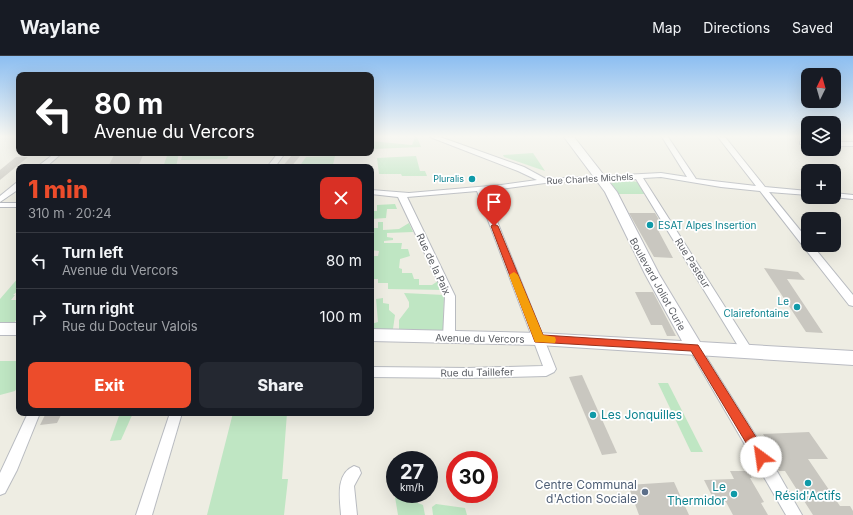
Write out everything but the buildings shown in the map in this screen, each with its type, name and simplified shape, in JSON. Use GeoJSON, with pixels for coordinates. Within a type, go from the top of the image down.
{"type":"FeatureCollection","features":[{"type":"Feature","properties":{"kind":"street"},"geometry":{"type":"LineString","coordinates":[[493,158],[522,169],[545,181]]}},
{"type":"Feature","properties":{"kind":"street","name":"Boulevard Joliot Curie"},"geometry":{"type":"LineString","coordinates":[[586,158],[611,192],[624,222],[652,274],[694,348],[761,457],[794,515]]}},
{"type":"Feature","properties":{"kind":"street"},"geometry":{"type":"LineString","coordinates":[[679,158],[693,180]]}},
{"type":"Feature","properties":{"kind":"street"},"geometry":{"type":"LineString","coordinates":[[738,158],[853,302]]}},
{"type":"Feature","properties":{"kind":"street","name":"Rue Charles Michels"},"geometry":{"type":"LineString","coordinates":[[374,192],[401,194],[480,189],[545,181],[638,176],[668,176],[763,189],[801,192]]}},
{"type":"Feature","properties":{"kind":"street","name":"Rue Pasteur"},"geometry":{"type":"LineString","coordinates":[[638,176],[747,351]]}},
{"type":"Feature","properties":{"kind":"street"},"geometry":{"type":"LineString","coordinates":[[0,200],[16,187]]}},
{"type":"Feature","properties":{"kind":"street"},"geometry":{"type":"LineString","coordinates":[[480,189],[539,339]]}},
{"type":"Feature","properties":{"kind":"street","name":"Rue de la Paix"},"geometry":{"type":"LineString","coordinates":[[401,194],[450,296],[449,337]]}},
{"type":"Feature","properties":{"kind":"street"},"geometry":{"type":"LineString","coordinates":[[841,196],[853,197]]}},
{"type":"Feature","properties":{"kind":"street"},"geometry":{"type":"LineString","coordinates":[[0,204],[16,205]]}},
{"type":"Feature","properties":{"kind":"street"},"geometry":{"type":"LineString","coordinates":[[0,329],[16,329]]}},
{"type":"Feature","properties":{"kind":"street","name":"Avenue du Vercors"},"geometry":{"type":"LineString","coordinates":[[374,335],[539,339],[853,358]]}},
{"type":"Feature","properties":{"kind":"street","name":"Rue du Taillefer"},"geometry":{"type":"LineString","coordinates":[[374,372],[467,373],[546,371],[550,369],[539,339]]}},
{"type":"Feature","properties":{"kind":"street"},"geometry":{"type":"LineString","coordinates":[[0,488],[12,465],[33,416]]}},
{"type":"Feature","properties":{"kind":"street"},"geometry":{"type":"LineString","coordinates":[[144,515],[175,416]]}},
{"type":"Feature","properties":{"kind":"street"},"geometry":{"type":"LineString","coordinates":[[349,515],[347,485],[354,473]]}},
{"type":"Feature","properties":{"kind":"green space"},"geometry":{"type":"Polygon","coordinates":[[[166,158],[178,158],[177,164],[164,164],[166,158]]]}},
{"type":"Feature","properties":{"kind":"green space"},"geometry":{"type":"Polygon","coordinates":[[[181,158],[227,158],[227,159],[181,160],[181,158]]]}},
{"type":"Feature","properties":{"kind":"green space"},"geometry":{"type":"Polygon","coordinates":[[[305,158],[334,158],[333,164],[301,164],[305,158]]]}},
{"type":"Feature","properties":{"kind":"green space"},"geometry":{"type":"Polygon","coordinates":[[[377,158],[417,158],[420,171],[425,171],[427,176],[402,176],[401,174],[379,174],[377,158]]]}},
{"type":"Feature","properties":{"kind":"green space"},"geometry":{"type":"Polygon","coordinates":[[[508,158],[537,158],[545,171],[508,158]]]}},
{"type":"Feature","properties":{"kind":"green space"},"geometry":{"type":"Polygon","coordinates":[[[630,181],[638,182],[645,194],[618,194],[611,183],[630,181]]]}},
{"type":"Feature","properties":{"kind":"green space"},"geometry":{"type":"Polygon","coordinates":[[[395,204],[397,209],[387,209],[386,218],[374,219],[374,211],[377,211],[377,205],[395,204]]]}},
{"type":"Feature","properties":{"kind":"green space"},"geometry":{"type":"Polygon","coordinates":[[[378,222],[383,222],[383,230],[399,229],[409,223],[413,232],[387,233],[387,237],[393,238],[393,240],[384,241],[384,243],[402,243],[401,249],[408,249],[410,256],[400,259],[399,268],[402,269],[402,273],[412,273],[414,279],[419,279],[419,285],[432,285],[438,281],[443,290],[388,289],[388,283],[378,283],[378,279],[374,279],[374,256],[378,256],[379,251],[374,250],[374,228],[378,228],[378,222]]]}},
{"type":"Feature","properties":{"kind":"green space"},"geometry":{"type":"Polygon","coordinates":[[[16,280],[16,292],[11,300],[16,300],[16,320],[14,323],[0,323],[0,299],[16,280]]]}},
{"type":"Feature","properties":{"kind":"green space"},"geometry":{"type":"Polygon","coordinates":[[[404,293],[444,295],[443,331],[399,329],[399,320],[409,307],[409,302],[404,293]]]}},
{"type":"Feature","properties":{"kind":"green space"},"geometry":{"type":"Polygon","coordinates":[[[383,298],[383,303],[389,304],[389,310],[395,315],[393,329],[374,329],[374,323],[378,322],[376,299],[383,298]]]}},
{"type":"Feature","properties":{"kind":"green space"},"geometry":{"type":"Polygon","coordinates":[[[0,361],[16,361],[16,389],[15,391],[0,395],[0,361]]]}},
{"type":"Feature","properties":{"kind":"green space"},"geometry":{"type":"Polygon","coordinates":[[[658,383],[668,383],[703,452],[691,452],[658,383]]]}},
{"type":"Feature","properties":{"kind":"green space"},"geometry":{"type":"Polygon","coordinates":[[[119,416],[132,416],[121,440],[110,441],[119,416]]]}},
{"type":"Feature","properties":{"kind":"green space"},"geometry":{"type":"Polygon","coordinates":[[[232,416],[287,416],[282,479],[288,479],[284,515],[207,515],[232,416]]]}},
{"type":"Feature","properties":{"kind":"green space"},"geometry":{"type":"Polygon","coordinates":[[[396,503],[418,503],[423,505],[425,515],[398,515],[396,503]]]}},
{"type":"Feature","properties":{"kind":"green space"},"geometry":{"type":"Polygon","coordinates":[[[436,504],[465,508],[467,515],[433,515],[432,507],[436,504]]]}},
{"type":"Feature","properties":{"kind":"slow traffic"},"geometry":{"type":"LineString","coordinates":[[514,275],[539,339],[551,340]]}},
{"type":"Feature","properties":{"kind":"place","name":"Pluralis"},"geometry":{"type":"Point","coordinates":[472,179]}},
{"type":"Feature","properties":{"kind":"place","name":"ESAT Alpes Insertion"},"geometry":{"type":"Point","coordinates":[650,225]}},
{"type":"Feature","properties":{"kind":"place","name":"Le Clairefontaine"},"geometry":{"type":"Point","coordinates":[797,307]}},
{"type":"Feature","properties":{"kind":"place","name":"Les Jonquilles"},"geometry":{"type":"Point","coordinates":[593,415]}},
{"type":"Feature","properties":{"kind":"place","name":"Résid'Actifs"},"geometry":{"type":"Point","coordinates":[808,483]}},
{"type":"Feature","properties":{"kind":"place","name":"Centre Communal d'Action Sociale"},"geometry":{"type":"Point","coordinates":[645,492]}},
{"type":"Feature","properties":{"kind":"place","name":"Le Thermidor"},"geometry":{"type":"Point","coordinates":[734,494]}},
{"type":"Feature","properties":{"kind":"route"},"geometry":{"type":"LineString","coordinates":[[494,226],[539,339],[694,348],[761,457]]}}]}
